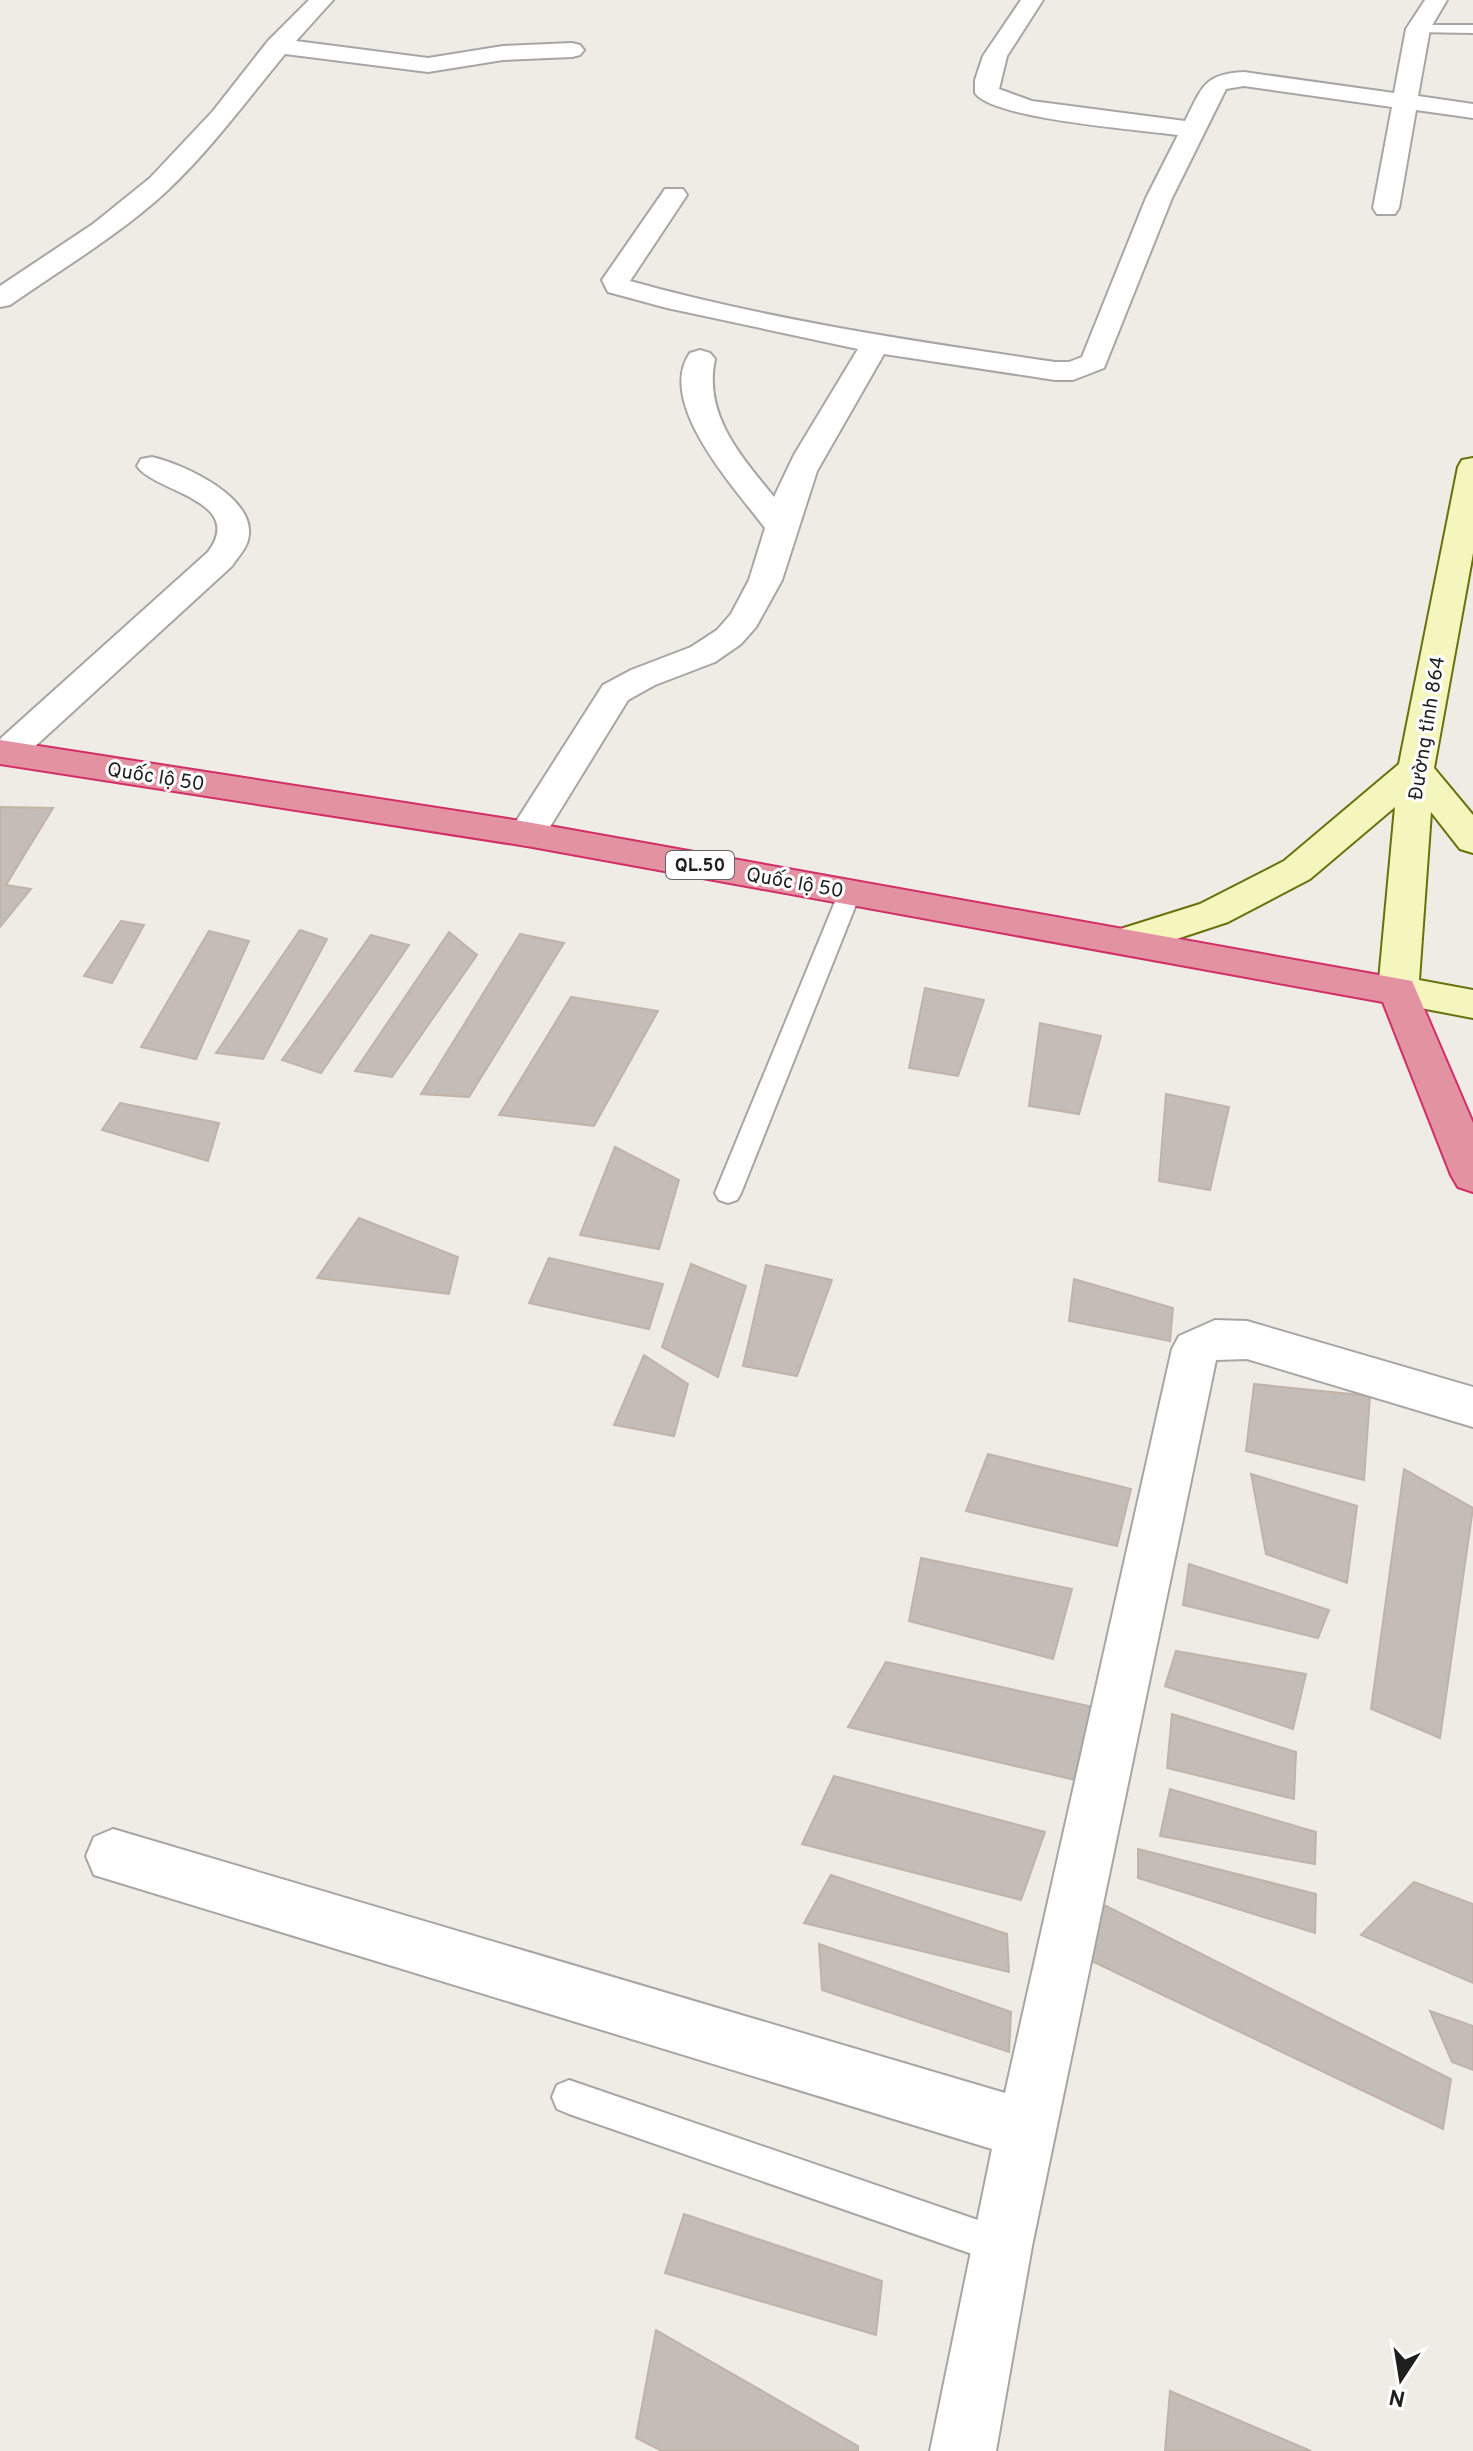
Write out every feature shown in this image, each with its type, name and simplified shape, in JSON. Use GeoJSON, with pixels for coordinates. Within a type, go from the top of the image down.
{"type":"FeatureCollection","features":[{"type":"Feature","properties":{"kind":"highway","name":"Quốc lộ 50"},"geometry":{"type":"LineString","coordinates":[[3,752],[527,834],[1398,991]]}},
{"type":"Feature","properties":{"kind":"highway"},"geometry":{"type":"LineString","coordinates":[[1398,991],[1473,1175]]}},
{"type":"Feature","properties":{"kind":"main road","name":"Đường tỉnh 864"},"geometry":{"type":"LineString","coordinates":[[1398,991],[1416,769],[1473,467]]}},
{"type":"Feature","properties":{"kind":"main road"},"geometry":{"type":"LineString","coordinates":[[1128,941],[1214,913],[1297,870],[1416,769],[1473,840]]}},
{"type":"Feature","properties":{"kind":"main road"},"geometry":{"type":"LineString","coordinates":[[1398,991],[1473,1004]]}},
{"type":"Feature","properties":{"kind":"street"},"geometry":{"type":"LineString","coordinates":[[0,299],[160,183],[276,46],[322,0]]}},
{"type":"Feature","properties":{"kind":"street"},"geometry":{"type":"LineString","coordinates":[[1032,0],[1024,17],[990,63],[985,81],[987,93],[1009,103],[1032,108],[1194,130]]}},
{"type":"Feature","properties":{"kind":"street"},"geometry":{"type":"LineString","coordinates":[[1386,208],[1418,29],[1436,0]]}},
{"type":"Feature","properties":{"kind":"street"},"geometry":{"type":"LineString","coordinates":[[276,46],[428,65],[503,53],[572,50]]}},
{"type":"Feature","properties":{"kind":"street"},"geometry":{"type":"LineString","coordinates":[[674,195],[616,280],[618,286],[667,300],[875,344],[1055,371],[1073,371],[1094,362],[1159,198],[1216,85],[1234,79],[1473,111]]}},
{"type":"Feature","properties":{"kind":"street"},"geometry":{"type":"LineString","coordinates":[[527,834],[615,693],[632,680],[722,644],[749,617],[768,572],[780,526],[801,473],[875,344]]}},
{"type":"Feature","properties":{"kind":"street"},"geometry":{"type":"LineString","coordinates":[[700,359],[696,391],[702,410],[718,440],[780,526]]}},
{"type":"Feature","properties":{"kind":"street"},"geometry":{"type":"LineString","coordinates":[[3,752],[220,559],[233,539],[232,524],[223,507],[198,488],[152,466]]}},
{"type":"Feature","properties":{"kind":"street"},"geometry":{"type":"LineString","coordinates":[[963,2451],[1001,2246],[1195,1349],[1215,1339],[1247,1340],[1473,1407]]}},
{"type":"Feature","properties":{"kind":"street"},"geometry":{"type":"LineString","coordinates":[[113,1856],[1026,2129]]}},
{"type":"Feature","properties":{"kind":"lane"},"geometry":{"type":"LineString","coordinates":[[1418,29],[1473,29]]}},
{"type":"Feature","properties":{"kind":"lane"},"geometry":{"type":"LineString","coordinates":[[728,1193],[850,892]]}},
{"type":"Feature","properties":{"kind":"lane"},"geometry":{"type":"LineString","coordinates":[[569,2097],[1001,2246]]}},
{"type":"Feature","properties":{"kind":"building"},"geometry":{"type":"Polygon","coordinates":[[[0,807],[53,808],[6,885],[31,889],[0,927],[0,807]]]}},
{"type":"Feature","properties":{"kind":"building"},"geometry":{"type":"Polygon","coordinates":[[[121,921],[144,925],[112,983],[84,976],[121,921]]]}},
{"type":"Feature","properties":{"kind":"building"},"geometry":{"type":"Polygon","coordinates":[[[300,930],[327,939],[263,1059],[216,1053],[300,930]]]}},
{"type":"Feature","properties":{"kind":"building"},"geometry":{"type":"Polygon","coordinates":[[[209,931],[249,941],[196,1059],[141,1047],[209,931]]]}},
{"type":"Feature","properties":{"kind":"building"},"geometry":{"type":"Polygon","coordinates":[[[449,932],[477,955],[392,1077],[355,1071],[449,932]]]}},
{"type":"Feature","properties":{"kind":"building"},"geometry":{"type":"Polygon","coordinates":[[[520,934],[564,943],[469,1097],[421,1094],[520,934]]]}},
{"type":"Feature","properties":{"kind":"building"},"geometry":{"type":"Polygon","coordinates":[[[371,935],[409,945],[321,1073],[282,1060],[371,935]]]}},
{"type":"Feature","properties":{"kind":"building"},"geometry":{"type":"Polygon","coordinates":[[[925,988],[984,1000],[958,1076],[909,1068],[925,988]]]}},
{"type":"Feature","properties":{"kind":"building"},"geometry":{"type":"Polygon","coordinates":[[[571,997],[658,1011],[594,1126],[499,1115],[571,997]]]}},
{"type":"Feature","properties":{"kind":"building"},"geometry":{"type":"Polygon","coordinates":[[[1040,1023],[1101,1036],[1079,1114],[1029,1106],[1040,1023]]]}},
{"type":"Feature","properties":{"kind":"building"},"geometry":{"type":"Polygon","coordinates":[[[1166,1094],[1229,1107],[1210,1190],[1159,1181],[1166,1094]]]}},
{"type":"Feature","properties":{"kind":"building"},"geometry":{"type":"Polygon","coordinates":[[[120,1103],[219,1123],[208,1161],[102,1130],[120,1103]]]}},
{"type":"Feature","properties":{"kind":"building"},"geometry":{"type":"Polygon","coordinates":[[[615,1147],[679,1180],[659,1249],[580,1235],[615,1147]]]}},
{"type":"Feature","properties":{"kind":"building"},"geometry":{"type":"Polygon","coordinates":[[[359,1218],[458,1257],[449,1294],[317,1278],[359,1218]]]}},
{"type":"Feature","properties":{"kind":"building"},"geometry":{"type":"Polygon","coordinates":[[[549,1258],[663,1284],[649,1329],[529,1303],[549,1258]]]}},
{"type":"Feature","properties":{"kind":"building"},"geometry":{"type":"Polygon","coordinates":[[[691,1264],[746,1286],[718,1377],[662,1347],[691,1264]]]}},
{"type":"Feature","properties":{"kind":"building"},"geometry":{"type":"Polygon","coordinates":[[[766,1265],[832,1280],[797,1376],[743,1366],[766,1265]]]}},
{"type":"Feature","properties":{"kind":"building"},"geometry":{"type":"Polygon","coordinates":[[[1074,1279],[1173,1308],[1170,1341],[1069,1321],[1074,1279]]]}},
{"type":"Feature","properties":{"kind":"building"},"geometry":{"type":"Polygon","coordinates":[[[644,1355],[688,1384],[674,1436],[614,1425],[644,1355]]]}},
{"type":"Feature","properties":{"kind":"building"},"geometry":{"type":"Polygon","coordinates":[[[1254,1384],[1370,1396],[1364,1480],[1246,1451],[1254,1384]]]}},
{"type":"Feature","properties":{"kind":"building"},"geometry":{"type":"Polygon","coordinates":[[[988,1454],[1131,1489],[1117,1546],[966,1511],[988,1454]]]}},
{"type":"Feature","properties":{"kind":"building"},"geometry":{"type":"Polygon","coordinates":[[[1404,1469],[1473,1508],[1440,1738],[1371,1709],[1404,1469]]]}},
{"type":"Feature","properties":{"kind":"building"},"geometry":{"type":"Polygon","coordinates":[[[1251,1474],[1357,1506],[1347,1583],[1266,1554],[1251,1474]]]}},
{"type":"Feature","properties":{"kind":"building"},"geometry":{"type":"Polygon","coordinates":[[[921,1558],[1072,1589],[1053,1659],[909,1621],[921,1558]]]}},
{"type":"Feature","properties":{"kind":"building"},"geometry":{"type":"Polygon","coordinates":[[[1189,1564],[1329,1610],[1318,1638],[1183,1605],[1189,1564]]]}},
{"type":"Feature","properties":{"kind":"building"},"geometry":{"type":"Polygon","coordinates":[[[1176,1651],[1306,1674],[1293,1729],[1165,1686],[1176,1651]]]}},
{"type":"Feature","properties":{"kind":"building"},"geometry":{"type":"Polygon","coordinates":[[[886,1662],[1089,1706],[1088,1783],[848,1727],[886,1662]]]}},
{"type":"Feature","properties":{"kind":"building"},"geometry":{"type":"Polygon","coordinates":[[[1172,1714],[1296,1752],[1294,1799],[1167,1768],[1172,1714]]]}},
{"type":"Feature","properties":{"kind":"building"},"geometry":{"type":"Polygon","coordinates":[[[834,1776],[1045,1832],[1021,1900],[802,1844],[834,1776]]]}},
{"type":"Feature","properties":{"kind":"building"},"geometry":{"type":"Polygon","coordinates":[[[1170,1789],[1316,1832],[1315,1864],[1160,1836],[1170,1789]]]}},
{"type":"Feature","properties":{"kind":"building"},"geometry":{"type":"Polygon","coordinates":[[[1138,1849],[1316,1894],[1315,1933],[1138,1878],[1138,1849]]]}},
{"type":"Feature","properties":{"kind":"building"},"geometry":{"type":"Polygon","coordinates":[[[831,1875],[1007,1934],[1009,1972],[804,1923],[831,1875]]]}},
{"type":"Feature","properties":{"kind":"building"},"geometry":{"type":"Polygon","coordinates":[[[1414,1882],[1473,1904],[1473,1983],[1361,1935],[1414,1882]]]}},
{"type":"Feature","properties":{"kind":"building"},"geometry":{"type":"Polygon","coordinates":[[[1094,1900],[1451,2079],[1443,2129],[1077,1954],[1094,1900]]]}},
{"type":"Feature","properties":{"kind":"building"},"geometry":{"type":"Polygon","coordinates":[[[819,1944],[1011,2012],[1009,2052],[822,1990],[819,1944]]]}},
{"type":"Feature","properties":{"kind":"building"},"geometry":{"type":"Polygon","coordinates":[[[1430,2011],[1473,2026],[1473,2070],[1452,2062],[1430,2011]]]}},
{"type":"Feature","properties":{"kind":"building"},"geometry":{"type":"Polygon","coordinates":[[[684,2214],[882,2281],[876,2335],[665,2273],[684,2214]]]}},
{"type":"Feature","properties":{"kind":"building"},"geometry":{"type":"Polygon","coordinates":[[[656,2330],[858,2446],[858,2451],[662,2451],[636,2438],[656,2330]]]}},
{"type":"Feature","properties":{"kind":"building"},"geometry":{"type":"Polygon","coordinates":[[[1170,2391],[1311,2451],[1165,2451],[1170,2391]]]}}]}
